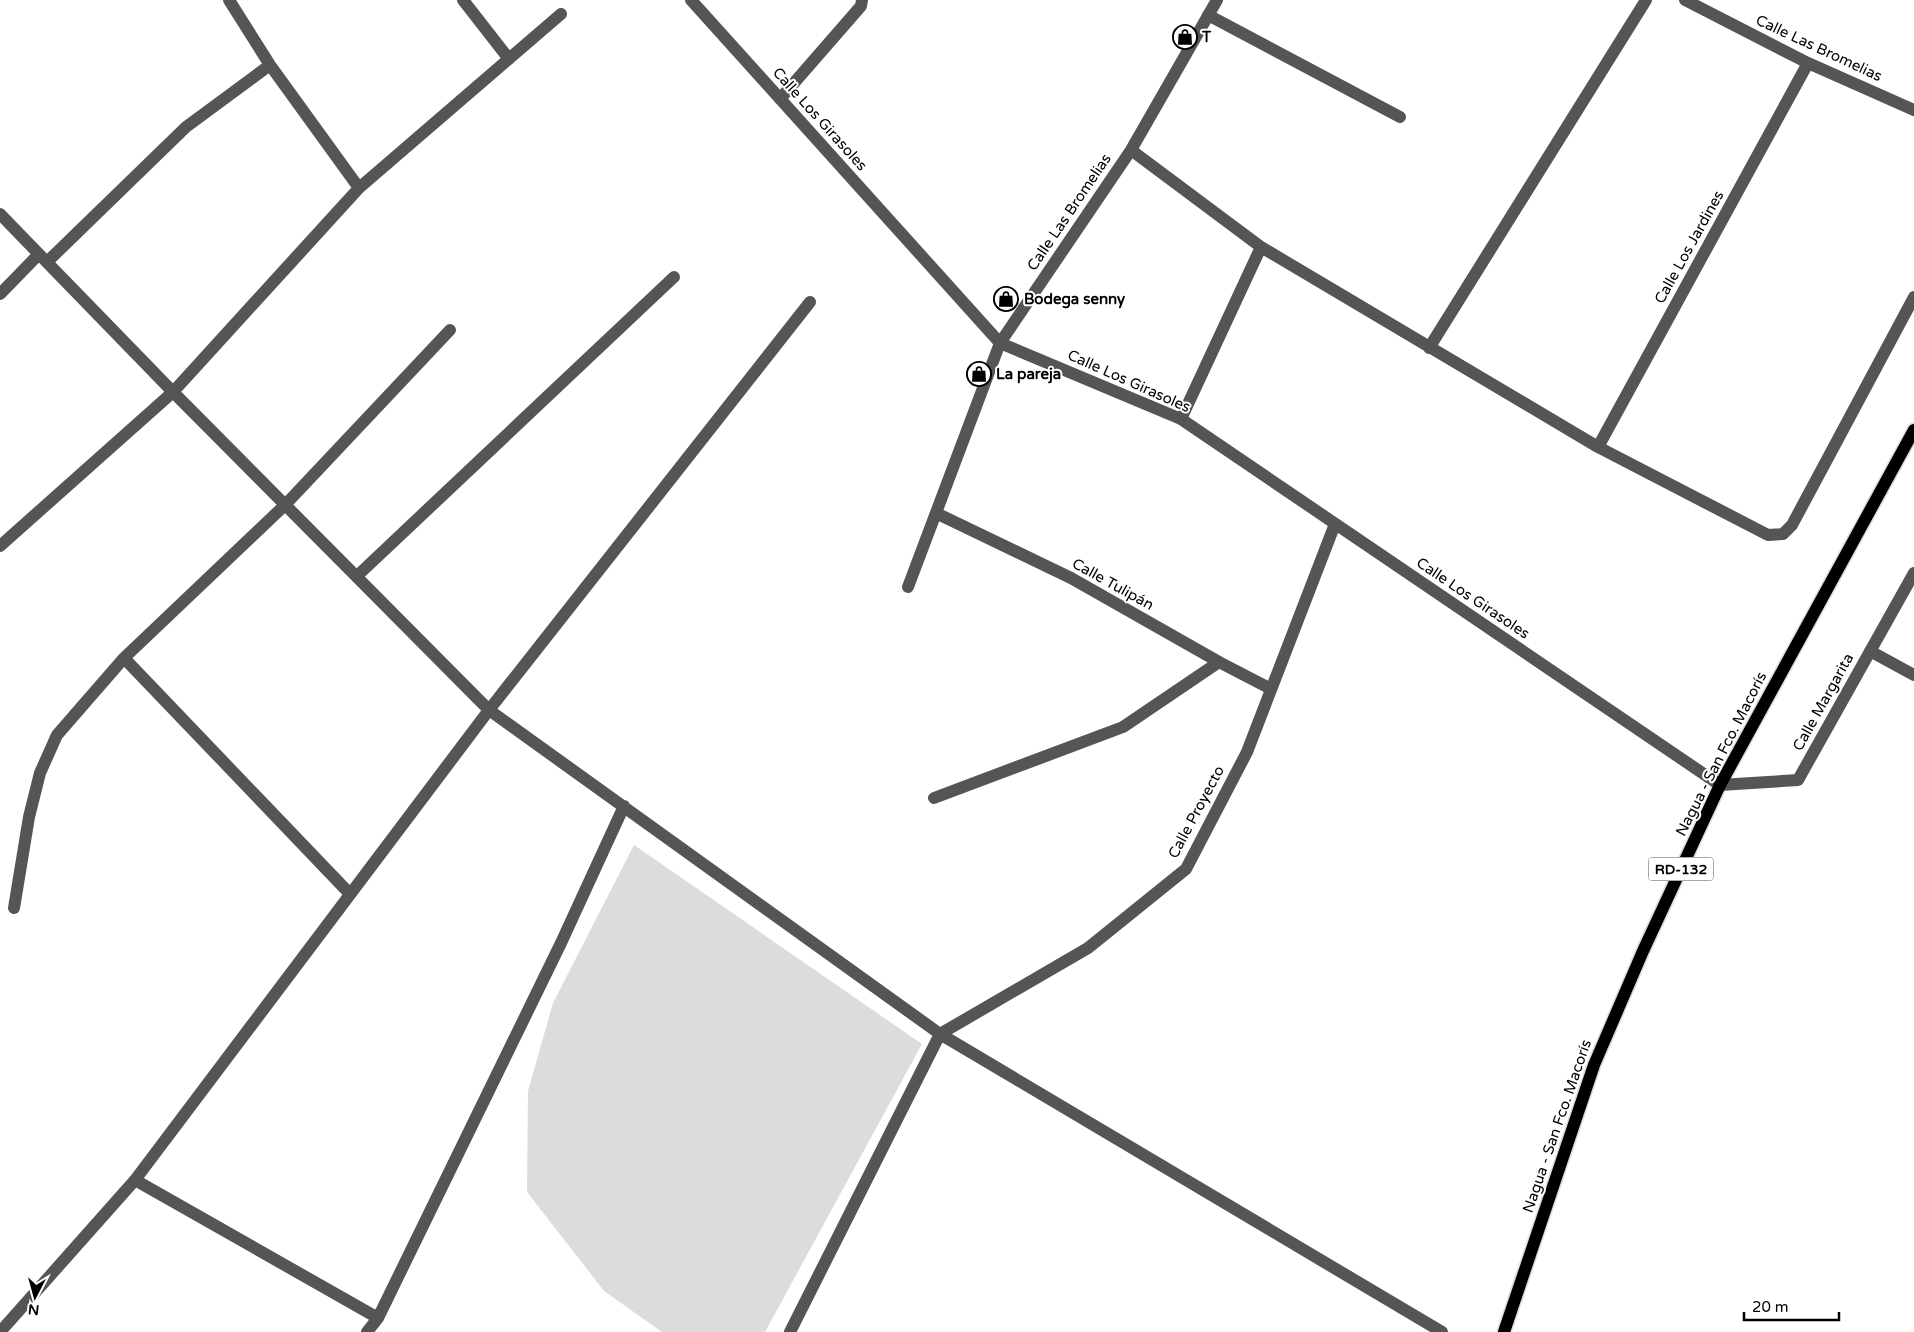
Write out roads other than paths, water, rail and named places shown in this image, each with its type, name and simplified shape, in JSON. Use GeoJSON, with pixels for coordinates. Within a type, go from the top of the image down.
{"type":"FeatureCollection","features":[{"type":"Feature","properties":{"kind":"main road","name":"Nagua - San Fco. Macorís"},"geometry":{"type":"LineString","coordinates":[[1504,1332],[1594,1065],[1643,950],[1720,785],[1914,430]]}},
{"type":"Feature","properties":{"kind":"street"},"geometry":{"type":"LineString","coordinates":[[229,0],[270,65],[359,188]]}},
{"type":"Feature","properties":{"kind":"street"},"geometry":{"type":"LineString","coordinates":[[463,0],[509,59]]}},
{"type":"Feature","properties":{"kind":"street","name":"Calle Los Girasoles"},"geometry":{"type":"LineString","coordinates":[[691,0],[1000,343],[1180,419],[1720,785]]}},
{"type":"Feature","properties":{"kind":"street"},"geometry":{"type":"LineString","coordinates":[[780,99],[861,6],[862,0]]}},
{"type":"Feature","properties":{"kind":"street","name":"Calle Las Bromelias"},"geometry":{"type":"LineString","coordinates":[[908,587],[1000,343],[1131,150],[1217,0]]}},
{"type":"Feature","properties":{"kind":"street"},"geometry":{"type":"LineString","coordinates":[[1429,348],[1646,0]]}},
{"type":"Feature","properties":{"kind":"street","name":"Calle Las Bromelias"},"geometry":{"type":"LineString","coordinates":[[1685,0],[1808,63],[1914,110]]}},
{"type":"Feature","properties":{"kind":"street"},"geometry":{"type":"LineString","coordinates":[[0,546],[173,392],[359,188],[562,14]]}},
{"type":"Feature","properties":{"kind":"street"},"geometry":{"type":"LineString","coordinates":[[1208,16],[1400,117]]}},
{"type":"Feature","properties":{"kind":"street","name":"Calle Los Jardines"},"geometry":{"type":"LineString","coordinates":[[1598,447],[1808,63]]}},
{"type":"Feature","properties":{"kind":"street"},"geometry":{"type":"LineString","coordinates":[[0,294],[43,258],[186,127],[270,65]]}},
{"type":"Feature","properties":{"kind":"street"},"geometry":{"type":"LineString","coordinates":[[1131,150],[1262,247],[1429,348],[1598,447],[1768,535],[1783,534],[1792,525],[1914,297]]}},
{"type":"Feature","properties":{"kind":"street"},"geometry":{"type":"LineString","coordinates":[[0,214],[173,392],[489,710],[940,1034],[1442,1332]]}},
{"type":"Feature","properties":{"kind":"street"},"geometry":{"type":"LineString","coordinates":[[1180,419],[1262,247]]}},
{"type":"Feature","properties":{"kind":"street"},"geometry":{"type":"LineString","coordinates":[[356,576],[674,277]]}},
{"type":"Feature","properties":{"kind":"street"},"geometry":{"type":"LineString","coordinates":[[0,1332],[135,1180],[489,710],[810,302]]}},
{"type":"Feature","properties":{"kind":"street"},"geometry":{"type":"LineString","coordinates":[[14,908],[29,817],[40,772],[57,735],[124,658],[285,505],[450,330]]}},
{"type":"Feature","properties":{"kind":"street","name":"Calle Tulipán"},"geometry":{"type":"LineString","coordinates":[[936,513],[1071,578],[1219,662],[1271,689]]}},
{"type":"Feature","properties":{"kind":"street","name":"Calle Proyecto"},"geometry":{"type":"LineString","coordinates":[[940,1034],[1088,948],[1186,869],[1247,752],[1335,524]]}},
{"type":"Feature","properties":{"kind":"street","name":"Calle Margarita"},"geometry":{"type":"LineString","coordinates":[[1720,785],[1798,780],[1914,573]]}},
{"type":"Feature","properties":{"kind":"street"},"geometry":{"type":"LineString","coordinates":[[1870,651],[1914,675]]}},
{"type":"Feature","properties":{"kind":"street"},"geometry":{"type":"LineString","coordinates":[[124,658],[350,894]]}},
{"type":"Feature","properties":{"kind":"street"},"geometry":{"type":"LineString","coordinates":[[934,798],[1122,727],[1219,662]]}},
{"type":"Feature","properties":{"kind":"street"},"geometry":{"type":"LineString","coordinates":[[367,1332],[378,1318],[561,943],[624,806]]}},
{"type":"Feature","properties":{"kind":"street"},"geometry":{"type":"LineString","coordinates":[[790,1332],[940,1034]]}},
{"type":"Feature","properties":{"kind":"street"},"geometry":{"type":"LineString","coordinates":[[135,1180],[378,1318]]}},
{"type":"Feature","properties":{"kind":"place","name":"T"},"geometry":{"type":"Point","coordinates":[1185,37]}},
{"type":"Feature","properties":{"kind":"place","name":"Bodega senny"},"geometry":{"type":"Point","coordinates":[1006,299]}},
{"type":"Feature","properties":{"kind":"place","name":"La pareja"},"geometry":{"type":"Point","coordinates":[979,374]}}]}
